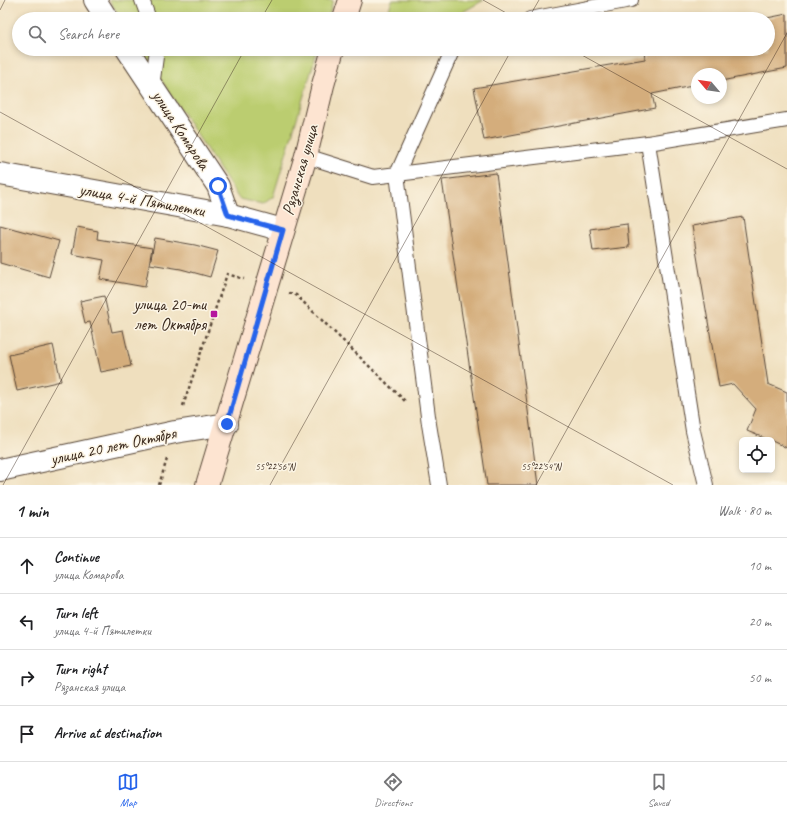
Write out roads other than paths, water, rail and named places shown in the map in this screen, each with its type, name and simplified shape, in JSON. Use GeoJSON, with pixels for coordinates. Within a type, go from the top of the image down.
{"type":"FeatureCollection","features":[{"type":"Feature","properties":{"kind":"main road"},"geometry":{"type":"LineString","coordinates":[[345,12],[349,0]]}},
{"type":"Feature","properties":{"kind":"main road","name":"Рязанская улица"},"geometry":{"type":"LineString","coordinates":[[207,485],[227,424],[306,156],[323,85],[332,56]]}},
{"type":"Feature","properties":{"kind":"street"},"geometry":{"type":"LineString","coordinates":[[95,0],[103,12]]}},
{"type":"Feature","properties":{"kind":"street","name":"улица Комарова"},"geometry":{"type":"LineString","coordinates":[[132,56],[218,186],[228,215]]}},
{"type":"Feature","properties":{"kind":"street","name":"улица 4-й Пятилетки"},"geometry":{"type":"LineString","coordinates":[[0,174],[228,215],[283,230]]}},
{"type":"Feature","properties":{"kind":"street","name":"улица 20 лет Октября"},"geometry":{"type":"LineString","coordinates":[[0,470],[175,432],[227,424]]}},
{"type":"Feature","properties":{"kind":"lane"},"geometry":{"type":"LineString","coordinates":[[142,0],[146,12]]}},
{"type":"Feature","properties":{"kind":"lane"},"geometry":{"type":"LineString","coordinates":[[567,12],[631,0]]}},
{"type":"Feature","properties":{"kind":"lane"},"geometry":{"type":"LineString","coordinates":[[152,87],[157,56]]}},
{"type":"Feature","properties":{"kind":"lane"},"geometry":{"type":"LineString","coordinates":[[439,485],[429,424],[397,174],[450,56]]}},
{"type":"Feature","properties":{"kind":"lane"},"geometry":{"type":"LineString","coordinates":[[306,156],[373,177],[648,143],[787,120]]}},
{"type":"Feature","properties":{"kind":"lane"},"geometry":{"type":"LineString","coordinates":[[648,143],[693,431],[706,485]]}},
{"type":"Feature","properties":{"kind":"place","name":"улица 20-ти лет Октября"},"geometry":{"type":"Point","coordinates":[214,314]}}]}
